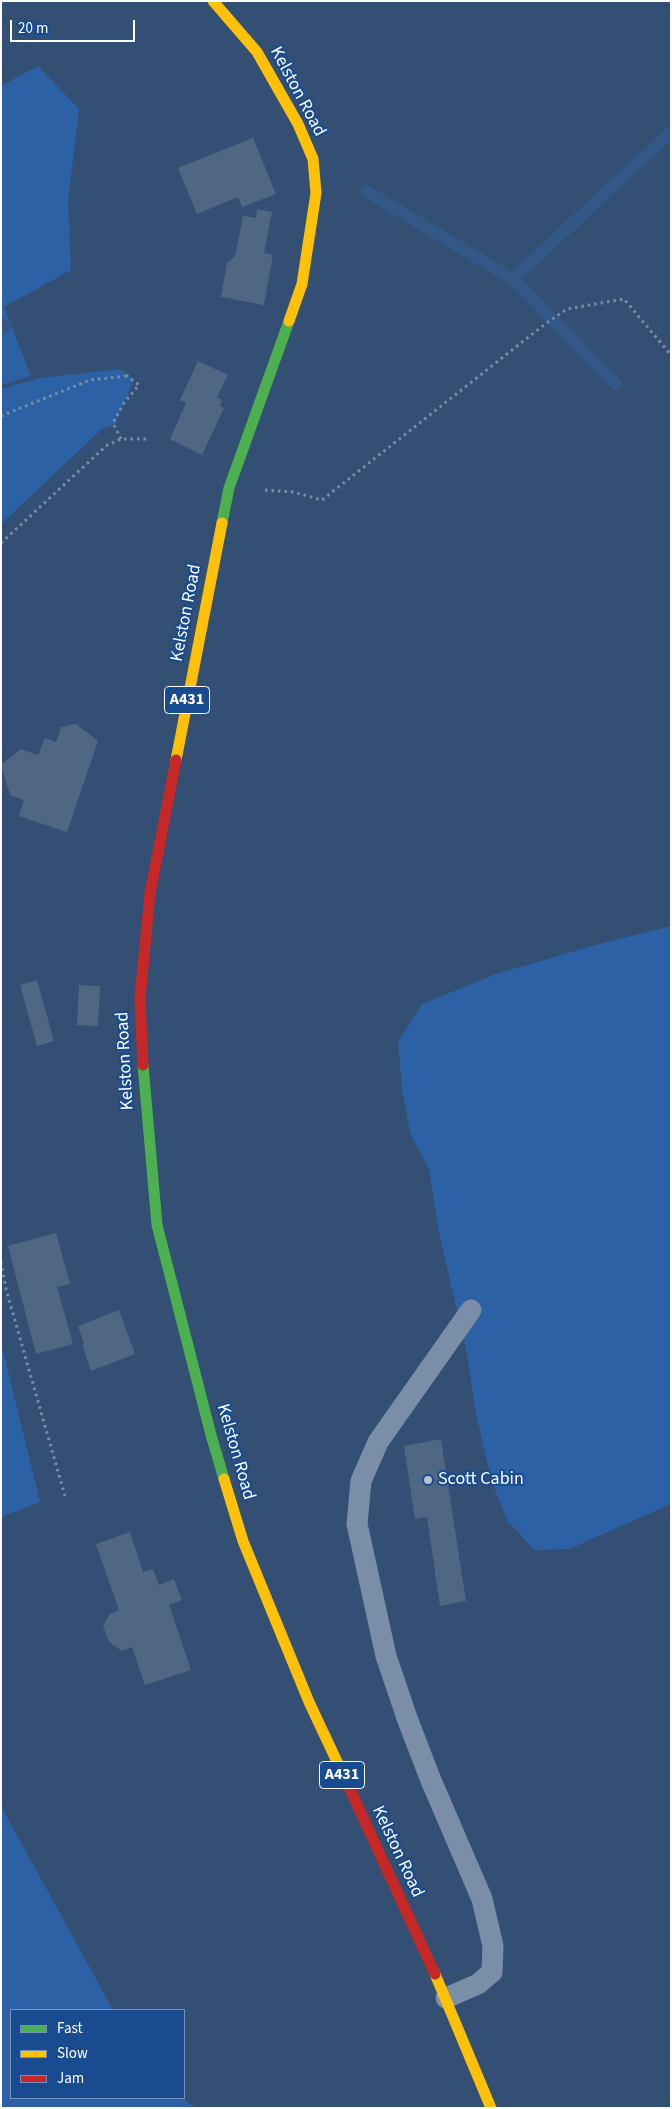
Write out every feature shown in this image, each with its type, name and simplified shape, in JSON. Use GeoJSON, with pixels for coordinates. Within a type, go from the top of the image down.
{"type":"FeatureCollection","features":[{"type":"Feature","properties":{"kind":"main road","name":"Kelston Road"},"geometry":{"type":"LineString","coordinates":[[213,1],[257,52],[298,124],[313,159],[316,193],[302,284],[229,488],[150,893],[140,998],[145,1103],[157,1225],[211,1435],[243,1541],[308,1702],[446,1998],[491,2108]]}},
{"type":"Feature","properties":{"kind":"lane"},"geometry":{"type":"LineString","coordinates":[[446,1998],[478,1984],[492,1972],[493,1946],[482,1899],[424,1761],[386,1656],[357,1524],[360,1481],[378,1442],[471,1310]]}},
{"type":"Feature","properties":{"kind":"path"},"geometry":{"type":"LineString","coordinates":[[229,488],[293,492],[322,500],[545,324],[567,309],[624,299],[671,355]]}},
{"type":"Feature","properties":{"kind":"path"},"geometry":{"type":"LineString","coordinates":[[1,416],[90,380],[126,376],[139,385],[124,403],[113,423],[121,439]]}},
{"type":"Feature","properties":{"kind":"path"},"geometry":{"type":"LineString","coordinates":[[1,542],[106,446],[121,439],[147,439]]}},
{"type":"Feature","properties":{"kind":"path"},"geometry":{"type":"LineString","coordinates":[[1,1262],[6,1290],[65,1496]]}},
{"type":"Feature","properties":{"kind":"shaded area"},"geometry":{"type":"Polygon","coordinates":[[[38,66],[79,109],[68,201],[71,270],[4,307],[31,376],[1,385],[1,86],[38,66]]]}},
{"type":"Feature","properties":{"kind":"shaded area"},"geometry":{"type":"Polygon","coordinates":[[[120,369],[134,380],[115,424],[102,429],[1,524],[1,389],[40,378],[120,369]]]}},
{"type":"Feature","properties":{"kind":"shaded area"},"geometry":{"type":"Polygon","coordinates":[[[671,926],[671,1504],[569,1549],[534,1550],[507,1520],[492,1482],[476,1415],[467,1354],[439,1233],[429,1169],[410,1133],[402,1087],[398,1042],[422,1004],[496,974],[599,944],[671,926]]]}},
{"type":"Feature","properties":{"kind":"shaded area"},"geometry":{"type":"Polygon","coordinates":[[[1,1342],[40,1502],[1,1517],[1,1342]]]}},
{"type":"Feature","properties":{"kind":"shaded area"},"geometry":{"type":"Polygon","coordinates":[[[1,1806],[112,2009],[10,2009],[10,2099],[184,2099],[196,2108],[1,2108],[1,1806]]]}},
{"type":"Feature","properties":{"kind":"building"},"geometry":{"type":"Polygon","coordinates":[[[253,138],[276,194],[242,207],[238,197],[197,214],[178,168],[253,138]]]}},
{"type":"Feature","properties":{"kind":"building"},"geometry":{"type":"Polygon","coordinates":[[[257,209],[272,212],[264,253],[273,255],[264,305],[221,297],[227,263],[235,256],[243,216],[256,218],[257,209]]]}},
{"type":"Feature","properties":{"kind":"building"},"geometry":{"type":"Polygon","coordinates":[[[198,361],[228,375],[217,397],[222,400],[220,406],[224,408],[202,455],[170,439],[186,403],[180,400],[198,361]]]}},
{"type":"Feature","properties":{"kind":"building"},"geometry":{"type":"Polygon","coordinates":[[[76,724],[98,741],[67,832],[19,816],[24,800],[10,795],[1,765],[21,749],[38,755],[45,738],[56,742],[61,727],[76,724]]]}},
{"type":"Feature","properties":{"kind":"building"},"geometry":{"type":"Polygon","coordinates":[[[37,980],[54,1041],[37,1046],[20,985],[37,980]]]}},
{"type":"Feature","properties":{"kind":"building"},"geometry":{"type":"Polygon","coordinates":[[[79,985],[100,986],[98,1026],[77,1025],[79,985]]]}},
{"type":"Feature","properties":{"kind":"building"},"geometry":{"type":"Polygon","coordinates":[[[56,1233],[70,1284],[57,1287],[73,1344],[36,1354],[8,1246],[56,1233]]]}},
{"type":"Feature","properties":{"kind":"building"},"geometry":{"type":"Polygon","coordinates":[[[119,1310],[135,1354],[91,1371],[78,1326],[119,1310]]]}},
{"type":"Feature","properties":{"kind":"building"},"geometry":{"type":"Polygon","coordinates":[[[441,1439],[466,1601],[440,1606],[427,1517],[415,1519],[404,1446],[441,1439]]]}},
{"type":"Feature","properties":{"kind":"building"},"geometry":{"type":"Polygon","coordinates":[[[130,1532],[143,1572],[153,1569],[159,1585],[174,1579],[182,1600],[169,1605],[191,1670],[145,1685],[132,1647],[122,1651],[109,1642],[103,1626],[110,1614],[119,1610],[96,1544],[130,1532]]]}},
{"type":"Feature","properties":{"kind":"waterway"},"geometry":{"type":"LineString","coordinates":[[366,191],[513,279],[671,132]]}},
{"type":"Feature","properties":{"kind":"waterway"},"geometry":{"type":"LineString","coordinates":[[513,279],[616,384]]}},
{"type":"Feature","properties":{"kind":"waterway"},"geometry":{"type":"LineString","coordinates":[[1,329],[6,325]]}},
{"type":"Feature","properties":{"kind":"traffic: fast"},"geometry":{"type":"LineString","coordinates":[[222,523],[229,488],[289,321]]}},
{"type":"Feature","properties":{"kind":"traffic: fast"},"geometry":{"type":"LineString","coordinates":[[143,1065],[157,1225],[224,1479]]}},
{"type":"Feature","properties":{"kind":"traffic: slow"},"geometry":{"type":"LineString","coordinates":[[213,1],[257,52],[298,124],[313,159],[316,193],[302,284],[289,321]]}},
{"type":"Feature","properties":{"kind":"traffic: slow"},"geometry":{"type":"LineString","coordinates":[[176,760],[222,523]]}},
{"type":"Feature","properties":{"kind":"traffic: slow"},"geometry":{"type":"LineString","coordinates":[[224,1479],[243,1541],[309,1702],[348,1785]]}},
{"type":"Feature","properties":{"kind":"traffic: slow"},"geometry":{"type":"LineString","coordinates":[[435,1974],[491,2108]]}},
{"type":"Feature","properties":{"kind":"traffic: jam"},"geometry":{"type":"LineString","coordinates":[[143,1065],[140,998],[150,893],[176,760]]}},
{"type":"Feature","properties":{"kind":"traffic: jam"},"geometry":{"type":"LineString","coordinates":[[348,1785],[435,1974]]}},
{"type":"Feature","properties":{"kind":"place","name":"Scott Cabin"},"geometry":{"type":"Point","coordinates":[428,1480]}}]}
